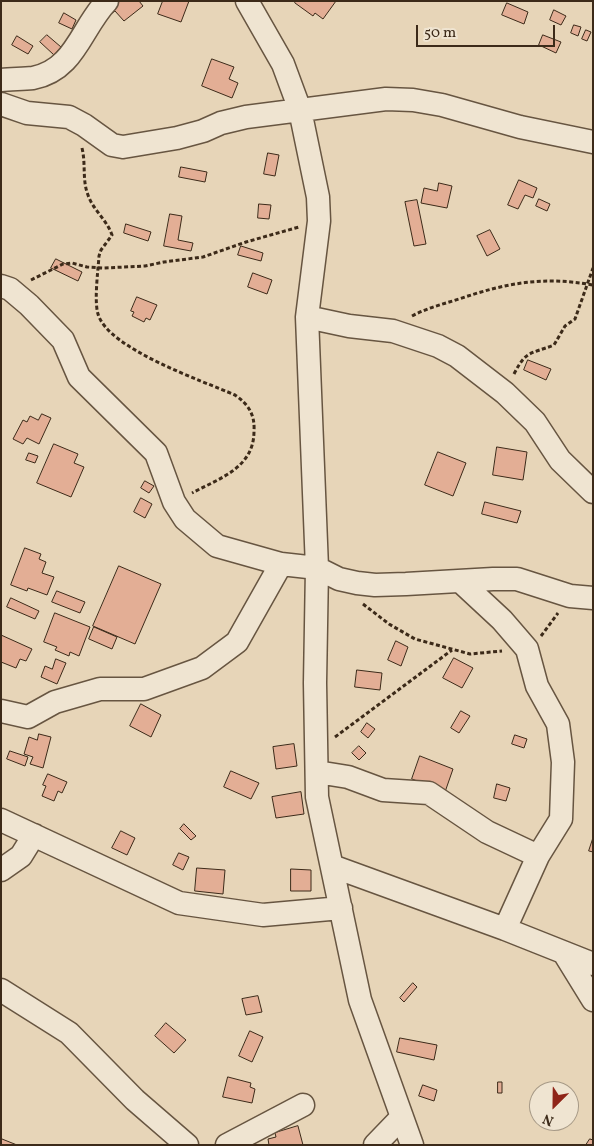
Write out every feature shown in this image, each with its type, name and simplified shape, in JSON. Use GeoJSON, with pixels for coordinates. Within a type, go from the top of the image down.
{"type":"FeatureCollection","features":[{"type":"Feature","properties":{"kind":"street"},"geometry":{"type":"LineString","coordinates":[[1,80],[33,78],[52,71],[70,57],[96,13],[107,1]]}},
{"type":"Feature","properties":{"kind":"street"},"geometry":{"type":"LineString","coordinates":[[247,1],[283,64],[300,110],[318,198],[319,221],[308,317],[317,568],[317,798],[360,1000],[412,1145]]}},
{"type":"Feature","properties":{"kind":"street"},"geometry":{"type":"LineString","coordinates":[[1,104],[26,113],[69,117],[78,121],[112,145],[123,147],[176,138],[203,131],[221,123],[386,99],[413,100],[442,105],[520,127],[593,142]]}},
{"type":"Feature","properties":{"kind":"street"},"geometry":{"type":"LineString","coordinates":[[6,288],[29,305],[63,340],[79,377],[156,453],[174,502],[185,518],[217,546],[281,564],[317,568],[339,579],[357,583],[375,585],[517,579],[570,596],[593,598]]}},
{"type":"Feature","properties":{"kind":"street"},"geometry":{"type":"LineString","coordinates":[[308,317],[349,326],[393,331],[423,340],[457,356],[505,393],[535,422],[560,460],[593,492]]}},
{"type":"Feature","properties":{"kind":"street"},"geometry":{"type":"LineString","coordinates":[[1,711],[28,717],[55,702],[100,689],[144,689],[202,668],[237,642],[281,564]]}},
{"type":"Feature","properties":{"kind":"street"},"geometry":{"type":"LineString","coordinates":[[460,581],[502,620],[527,649],[537,686],[558,724],[562,762],[561,819],[538,856],[505,929]]}},
{"type":"Feature","properties":{"kind":"street"},"geometry":{"type":"LineString","coordinates":[[317,761],[348,777],[383,790],[429,793],[487,832],[538,856]]}},
{"type":"Feature","properties":{"kind":"street"},"geometry":{"type":"LineString","coordinates":[[1,820],[179,903],[263,914],[341,908]]}},
{"type":"Feature","properties":{"kind":"street"},"geometry":{"type":"LineString","coordinates":[[1,870],[21,856],[34,835]]}},
{"type":"Feature","properties":{"kind":"street"},"geometry":{"type":"LineString","coordinates":[[332,866],[505,929],[593,964]]}},
{"type":"Feature","properties":{"kind":"street"},"geometry":{"type":"LineString","coordinates":[[564,953],[593,1000]]}},
{"type":"Feature","properties":{"kind":"street"},"geometry":{"type":"LineString","coordinates":[[1,990],[69,1033],[135,1100],[187,1145]]}},
{"type":"Feature","properties":{"kind":"street"},"geometry":{"type":"LineString","coordinates":[[227,1145],[303,1105]]}},
{"type":"Feature","properties":{"kind":"street"},"geometry":{"type":"LineString","coordinates":[[375,1145],[402,1117]]}},
{"type":"Feature","properties":{"kind":"path"},"geometry":{"type":"LineString","coordinates":[[78,121],[80,145],[84,160],[84,182],[87,193],[92,206],[112,235],[100,252],[96,308],[100,320],[120,340],[158,362],[235,395],[244,402],[253,417],[254,438],[252,451],[246,458],[230,473],[174,502]]}},
{"type":"Feature","properties":{"kind":"path"},"geometry":{"type":"LineString","coordinates":[[6,288],[63,264],[72,263],[87,268],[145,266],[203,257],[246,242],[319,221]]}},
{"type":"Feature","properties":{"kind":"path"},"geometry":{"type":"LineString","coordinates":[[505,393],[523,357],[531,352],[554,344],[565,326],[576,319],[593,268]]}},
{"type":"Feature","properties":{"kind":"path"},"geometry":{"type":"LineString","coordinates":[[393,331],[404,320],[426,309],[506,285],[540,280],[593,285]]}},
{"type":"Feature","properties":{"kind":"path"},"geometry":{"type":"LineString","coordinates":[[339,579],[364,605],[403,632],[415,638],[470,654],[484,654],[525,647],[533,643],[542,635],[570,596]]}},
{"type":"Feature","properties":{"kind":"path"},"geometry":{"type":"LineString","coordinates":[[317,761],[371,711],[453,649]]}},
{"type":"Feature","properties":{"kind":"building"},"geometry":{"type":"Polygon","coordinates":[[[107,1],[139,1],[143,6],[124,21],[115,11],[108,16],[107,1]]]}},
{"type":"Feature","properties":{"kind":"building"},"geometry":{"type":"Polygon","coordinates":[[[163,1],[189,1],[181,22],[158,14],[163,1]]]}},
{"type":"Feature","properties":{"kind":"building"},"geometry":{"type":"Polygon","coordinates":[[[296,1],[336,1],[323,19],[315,13],[313,16],[295,3],[296,1]]]}},
{"type":"Feature","properties":{"kind":"building"},"geometry":{"type":"Polygon","coordinates":[[[507,3],[528,12],[524,24],[502,15],[507,3]]]}},
{"type":"Feature","properties":{"kind":"building"},"geometry":{"type":"Polygon","coordinates":[[[554,10],[566,16],[561,25],[550,20],[554,10]]]}},
{"type":"Feature","properties":{"kind":"building"},"geometry":{"type":"Polygon","coordinates":[[[64,13],[76,20],[72,29],[59,23],[64,13]]]}},
{"type":"Feature","properties":{"kind":"building"},"geometry":{"type":"Polygon","coordinates":[[[574,25],[581,27],[578,36],[571,33],[574,25]]]}},
{"type":"Feature","properties":{"kind":"building"},"geometry":{"type":"Polygon","coordinates":[[[586,30],[591,32],[587,41],[582,39],[586,30]]]}},
{"type":"Feature","properties":{"kind":"building"},"geometry":{"type":"Polygon","coordinates":[[[47,35],[61,47],[54,55],[40,42],[47,35]]]}},
{"type":"Feature","properties":{"kind":"building"},"geometry":{"type":"Polygon","coordinates":[[[543,35],[561,42],[556,53],[539,45],[543,35]]]}},
{"type":"Feature","properties":{"kind":"building"},"geometry":{"type":"Polygon","coordinates":[[[17,36],[33,46],[28,54],[12,45],[17,36]]]}},
{"type":"Feature","properties":{"kind":"building"},"geometry":{"type":"Polygon","coordinates":[[[212,59],[234,67],[229,79],[238,83],[232,98],[202,86],[212,59]]]}},
{"type":"Feature","properties":{"kind":"building"},"geometry":{"type":"Polygon","coordinates":[[[268,153],[279,155],[275,176],[264,174],[268,153]]]}},
{"type":"Feature","properties":{"kind":"building"},"geometry":{"type":"Polygon","coordinates":[[[181,167],[207,172],[205,182],[179,177],[181,167]]]}},
{"type":"Feature","properties":{"kind":"building"},"geometry":{"type":"Polygon","coordinates":[[[519,180],[537,188],[533,198],[525,195],[518,209],[508,205],[519,180]]]}},
{"type":"Feature","properties":{"kind":"building"},"geometry":{"type":"Polygon","coordinates":[[[439,183],[452,186],[447,208],[421,203],[424,188],[437,191],[439,183]]]}},
{"type":"Feature","properties":{"kind":"building"},"geometry":{"type":"Polygon","coordinates":[[[539,199],[550,204],[547,211],[536,206],[539,199]]]}},
{"type":"Feature","properties":{"kind":"building"},"geometry":{"type":"Polygon","coordinates":[[[417,200],[426,244],[414,246],[405,202],[417,200]]]}},
{"type":"Feature","properties":{"kind":"building"},"geometry":{"type":"Polygon","coordinates":[[[259,204],[271,205],[269,219],[258,218],[259,204]]]}},
{"type":"Feature","properties":{"kind":"building"},"geometry":{"type":"Polygon","coordinates":[[[170,214],[182,216],[178,240],[193,243],[191,251],[164,246],[170,214]]]}},
{"type":"Feature","properties":{"kind":"building"},"geometry":{"type":"Polygon","coordinates":[[[126,224],[151,232],[148,241],[124,233],[126,224]]]}},
{"type":"Feature","properties":{"kind":"building"},"geometry":{"type":"Polygon","coordinates":[[[490,230],[500,249],[487,256],[477,236],[490,230]]]}},
{"type":"Feature","properties":{"kind":"building"},"geometry":{"type":"Polygon","coordinates":[[[241,246],[263,253],[261,261],[238,255],[241,246]]]}},
{"type":"Feature","properties":{"kind":"building"},"geometry":{"type":"Polygon","coordinates":[[[56,259],[82,272],[78,281],[51,268],[56,259]]]}},
{"type":"Feature","properties":{"kind":"building"},"geometry":{"type":"Polygon","coordinates":[[[253,273],[272,280],[267,294],[248,287],[253,273]]]}},
{"type":"Feature","properties":{"kind":"building"},"geometry":{"type":"Polygon","coordinates":[[[137,297],[157,305],[150,320],[146,318],[144,322],[132,316],[134,312],[131,311],[137,297]]]}},
{"type":"Feature","properties":{"kind":"building"},"geometry":{"type":"Polygon","coordinates":[[[528,360],[551,369],[546,380],[524,370],[528,360]]]}},
{"type":"Feature","properties":{"kind":"building"},"geometry":{"type":"Polygon","coordinates":[[[42,414],[51,418],[39,444],[27,438],[23,444],[13,439],[23,420],[27,422],[30,416],[38,420],[42,414]]]}},
{"type":"Feature","properties":{"kind":"building"},"geometry":{"type":"Polygon","coordinates":[[[54,444],[78,454],[74,463],[84,467],[71,497],[37,483],[54,444]]]}},
{"type":"Feature","properties":{"kind":"building"},"geometry":{"type":"Polygon","coordinates":[[[497,447],[527,452],[523,480],[493,475],[497,447]]]}},
{"type":"Feature","properties":{"kind":"building"},"geometry":{"type":"Polygon","coordinates":[[[438,452],[466,463],[453,496],[425,485],[438,452]]]}},
{"type":"Feature","properties":{"kind":"building"},"geometry":{"type":"Polygon","coordinates":[[[29,453],[38,456],[35,463],[26,460],[29,453]]]}},
{"type":"Feature","properties":{"kind":"building"},"geometry":{"type":"Polygon","coordinates":[[[145,481],[154,486],[149,493],[141,488],[145,481]]]}},
{"type":"Feature","properties":{"kind":"building"},"geometry":{"type":"Polygon","coordinates":[[[141,498],[152,504],[145,518],[134,512],[141,498]]]}},
{"type":"Feature","properties":{"kind":"building"},"geometry":{"type":"Polygon","coordinates":[[[485,502],[521,511],[517,523],[482,514],[485,502]]]}},
{"type":"Feature","properties":{"kind":"building"},"geometry":{"type":"Polygon","coordinates":[[[25,548],[41,554],[39,559],[46,562],[42,573],[54,577],[47,595],[28,588],[27,591],[11,585],[25,548]]]}},
{"type":"Feature","properties":{"kind":"building"},"geometry":{"type":"Polygon","coordinates":[[[119,566],[161,584],[135,644],[93,626],[119,566]]]}},
{"type":"Feature","properties":{"kind":"building"},"geometry":{"type":"Polygon","coordinates":[[[57,591],[85,602],[80,613],[52,602],[57,591]]]}},
{"type":"Feature","properties":{"kind":"building"},"geometry":{"type":"Polygon","coordinates":[[[11,598],[39,611],[35,619],[7,607],[11,598]]]}},
{"type":"Feature","properties":{"kind":"building"},"geometry":{"type":"Polygon","coordinates":[[[55,613],[90,627],[79,656],[70,652],[69,656],[55,650],[57,647],[44,642],[55,613]]]}},
{"type":"Feature","properties":{"kind":"building"},"geometry":{"type":"Polygon","coordinates":[[[94,627],[117,637],[112,649],[89,639],[94,627]]]}},
{"type":"Feature","properties":{"kind":"building"},"geometry":{"type":"Polygon","coordinates":[[[1,635],[32,649],[26,661],[20,659],[16,668],[1,662],[1,635]]]}},
{"type":"Feature","properties":{"kind":"building"},"geometry":{"type":"Polygon","coordinates":[[[396,641],[408,647],[401,666],[388,660],[396,641]]]}},
{"type":"Feature","properties":{"kind":"building"},"geometry":{"type":"Polygon","coordinates":[[[454,658],[473,668],[462,688],[443,678],[454,658]]]}},
{"type":"Feature","properties":{"kind":"building"},"geometry":{"type":"Polygon","coordinates":[[[56,659],[66,663],[57,684],[41,677],[45,666],[52,669],[56,659]]]}},
{"type":"Feature","properties":{"kind":"building"},"geometry":{"type":"Polygon","coordinates":[[[357,670],[382,673],[380,690],[355,687],[357,670]]]}},
{"type":"Feature","properties":{"kind":"building"},"geometry":{"type":"Polygon","coordinates":[[[141,704],[161,715],[151,737],[130,726],[141,704]]]}},
{"type":"Feature","properties":{"kind":"building"},"geometry":{"type":"Polygon","coordinates":[[[461,711],[470,716],[459,733],[451,728],[461,711]]]}},
{"type":"Feature","properties":{"kind":"building"},"geometry":{"type":"Polygon","coordinates":[[[367,723],[375,729],[368,738],[361,732],[367,723]]]}},
{"type":"Feature","properties":{"kind":"building"},"geometry":{"type":"Polygon","coordinates":[[[39,734],[51,737],[43,768],[30,764],[33,757],[24,754],[29,737],[37,740],[39,734]]]}},
{"type":"Feature","properties":{"kind":"building"},"geometry":{"type":"Polygon","coordinates":[[[515,735],[527,739],[524,748],[512,744],[515,735]]]}},
{"type":"Feature","properties":{"kind":"building"},"geometry":{"type":"Polygon","coordinates":[[[294,744],[297,766],[276,769],[273,747],[294,744]]]}},
{"type":"Feature","properties":{"kind":"building"},"geometry":{"type":"Polygon","coordinates":[[[359,746],[366,753],[359,760],[352,753],[359,746]]]}},
{"type":"Feature","properties":{"kind":"building"},"geometry":{"type":"Polygon","coordinates":[[[10,751],[28,757],[25,766],[7,759],[10,751]]]}},
{"type":"Feature","properties":{"kind":"building"},"geometry":{"type":"Polygon","coordinates":[[[420,756],[453,769],[445,792],[412,779],[420,756]]]}},
{"type":"Feature","properties":{"kind":"building"},"geometry":{"type":"Polygon","coordinates":[[[231,771],[259,783],[251,799],[224,787],[231,771]]]}},
{"type":"Feature","properties":{"kind":"building"},"geometry":{"type":"Polygon","coordinates":[[[48,774],[67,782],[62,793],[58,791],[54,801],[42,796],[46,786],[43,785],[48,774]]]}},
{"type":"Feature","properties":{"kind":"building"},"geometry":{"type":"Polygon","coordinates":[[[497,784],[510,788],[506,801],[494,798],[497,784]]]}},
{"type":"Feature","properties":{"kind":"building"},"geometry":{"type":"Polygon","coordinates":[[[301,792],[304,814],[276,818],[272,797],[301,792]]]}},
{"type":"Feature","properties":{"kind":"building"},"geometry":{"type":"Polygon","coordinates":[[[184,824],[196,836],[191,840],[180,829],[184,824]]]}},
{"type":"Feature","properties":{"kind":"building"},"geometry":{"type":"Polygon","coordinates":[[[121,831],[135,838],[127,855],[112,848],[121,831]]]}},
{"type":"Feature","properties":{"kind":"building"},"geometry":{"type":"Polygon","coordinates":[[[593,838],[593,852],[589,851],[593,838]]]}},
{"type":"Feature","properties":{"kind":"building"},"geometry":{"type":"Polygon","coordinates":[[[179,853],[189,857],[183,870],[173,865],[179,853]]]}},
{"type":"Feature","properties":{"kind":"building"},"geometry":{"type":"Polygon","coordinates":[[[197,868],[225,870],[223,894],[195,891],[197,868]]]}},
{"type":"Feature","properties":{"kind":"building"},"geometry":{"type":"Polygon","coordinates":[[[291,869],[311,870],[311,891],[291,891],[291,869]]]}},
{"type":"Feature","properties":{"kind":"building"},"geometry":{"type":"Polygon","coordinates":[[[413,983],[417,987],[404,1002],[400,998],[413,983]]]}},
{"type":"Feature","properties":{"kind":"building"},"geometry":{"type":"Polygon","coordinates":[[[258,996],[262,1012],[246,1015],[242,999],[258,996]]]}},
{"type":"Feature","properties":{"kind":"building"},"geometry":{"type":"Polygon","coordinates":[[[166,1023],[186,1040],[174,1053],[155,1036],[166,1023]]]}},
{"type":"Feature","properties":{"kind":"building"},"geometry":{"type":"Polygon","coordinates":[[[250,1031],[263,1037],[252,1062],[239,1056],[250,1031]]]}},
{"type":"Feature","properties":{"kind":"building"},"geometry":{"type":"Polygon","coordinates":[[[400,1038],[437,1045],[434,1060],[397,1052],[400,1038]]]}},
{"type":"Feature","properties":{"kind":"building"},"geometry":{"type":"Polygon","coordinates":[[[228,1077],[251,1083],[250,1087],[255,1089],[252,1103],[223,1097],[228,1077]]]}},
{"type":"Feature","properties":{"kind":"building"},"geometry":{"type":"Polygon","coordinates":[[[498,1082],[502,1082],[502,1093],[498,1093],[498,1082]]]}},
{"type":"Feature","properties":{"kind":"building"},"geometry":{"type":"Polygon","coordinates":[[[423,1085],[437,1090],[434,1101],[419,1096],[423,1085]]]}},
{"type":"Feature","properties":{"kind":"building"},"geometry":{"type":"Polygon","coordinates":[[[298,1126],[303,1145],[269,1145],[268,1139],[276,1137],[275,1133],[298,1126]]]}},
{"type":"Feature","properties":{"kind":"building"},"geometry":{"type":"Polygon","coordinates":[[[2,1139],[17,1145],[1,1145],[2,1139]]]}},
{"type":"Feature","properties":{"kind":"building"},"geometry":{"type":"Polygon","coordinates":[[[590,1139],[593,1140],[593,1145],[586,1145],[590,1139]]]}}]}
